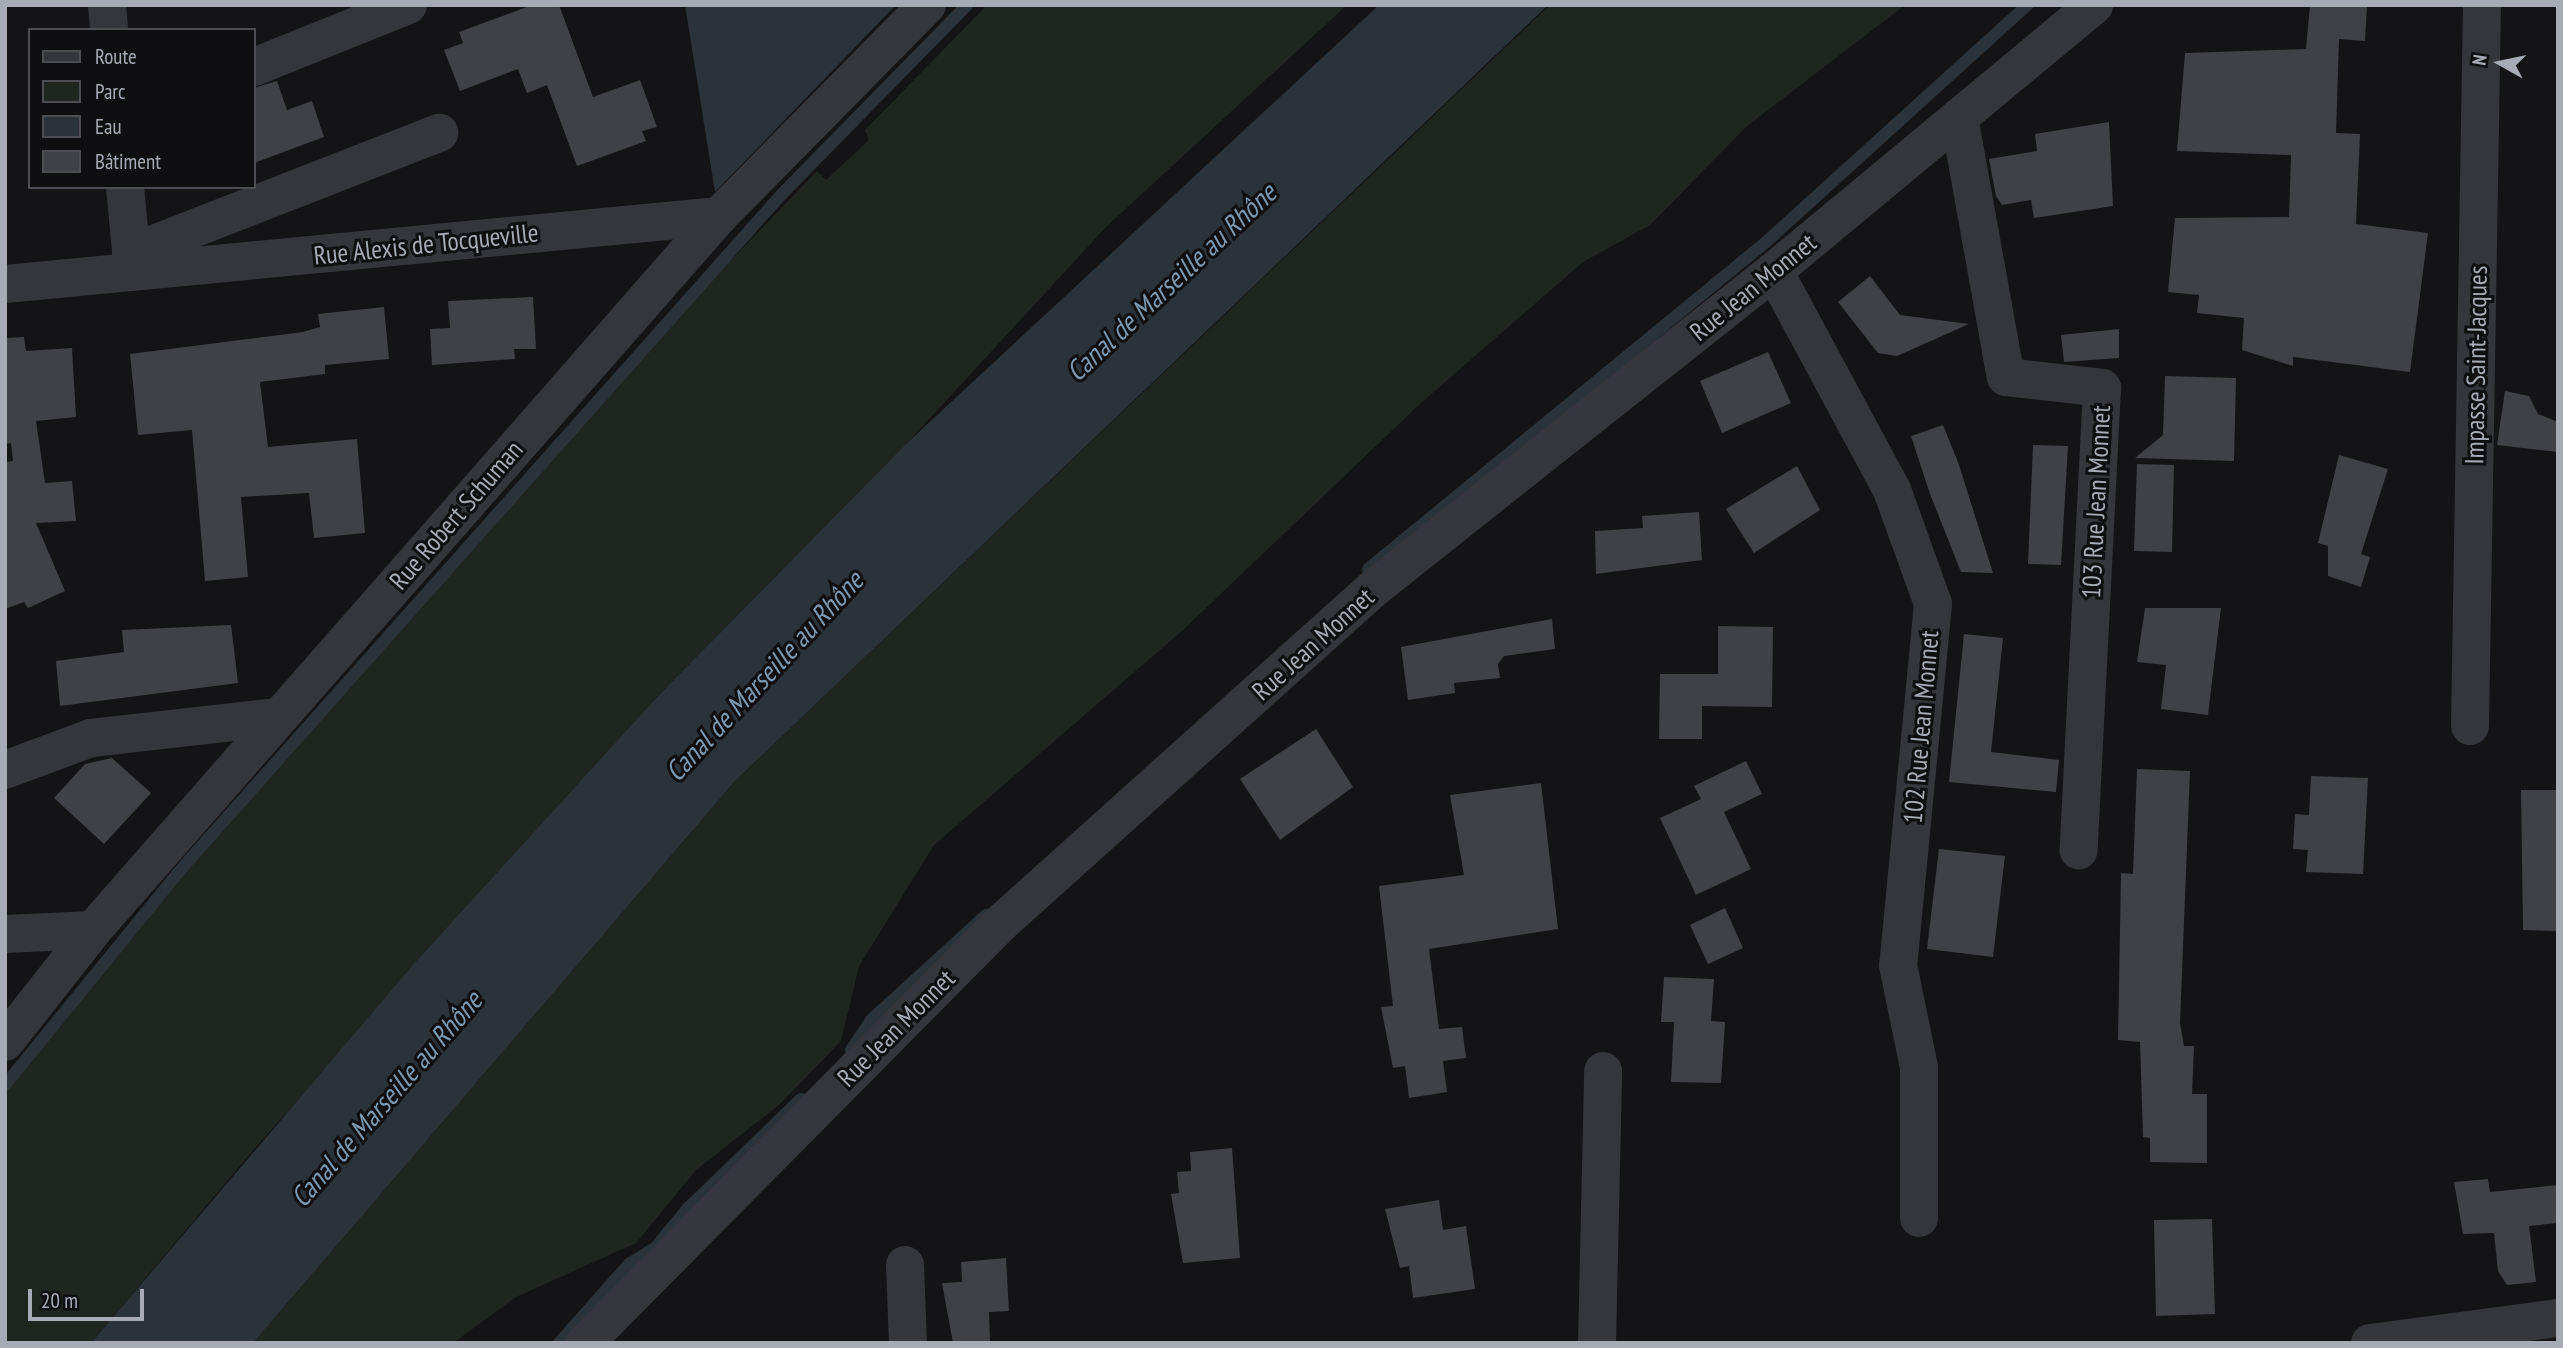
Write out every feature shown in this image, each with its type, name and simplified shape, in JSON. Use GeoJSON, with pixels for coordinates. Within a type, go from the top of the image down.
{"type":"FeatureCollection","features":[{"type":"Feature","properties":{"kind":"street"},"geometry":{"type":"LineString","coordinates":[[107,5],[109,28]]}},
{"type":"Feature","properties":{"kind":"street"},"geometry":{"type":"LineString","coordinates":[[256,65],[408,5]]}},
{"type":"Feature","properties":{"kind":"street","name":"Rue Robert Schuman"},"geometry":{"type":"LineString","coordinates":[[5,1042],[93,930],[719,216],[927,5]]}},
{"type":"Feature","properties":{"kind":"street","name":"Rue Jean Monnet"},"geometry":{"type":"LineString","coordinates":[[585,1343],[1000,923],[1374,589],[1774,271],[2094,5]]}},
{"type":"Feature","properties":{"kind":"street","name":"Impasse Saint-Jacques"},"geometry":{"type":"LineString","coordinates":[[2470,726],[2482,5]]}},
{"type":"Feature","properties":{"kind":"street","name":"103 Rue Jean Monnet"},"geometry":{"type":"LineString","coordinates":[[1959,117],[2006,377],[2102,388],[2079,850]]}},
{"type":"Feature","properties":{"kind":"street"},"geometry":{"type":"LineString","coordinates":[[125,189],[132,263],[439,133]]}},
{"type":"Feature","properties":{"kind":"street","name":"Rue Alexis de Tocqueville"},"geometry":{"type":"LineString","coordinates":[[5,284],[132,263],[719,216]]}},
{"type":"Feature","properties":{"kind":"street","name":"102 Rue Jean Monnet"},"geometry":{"type":"LineString","coordinates":[[1774,271],[1892,490],[1933,604],[1898,965],[1919,1067],[1919,1218]]}},
{"type":"Feature","properties":{"kind":"street"},"geometry":{"type":"LineString","coordinates":[[5,770],[91,738],[279,717]]}},
{"type":"Feature","properties":{"kind":"street"},"geometry":{"type":"LineString","coordinates":[[5,934],[93,930]]}},
{"type":"Feature","properties":{"kind":"street"},"geometry":{"type":"LineString","coordinates":[[1597,1343],[1604,1071]]}},
{"type":"Feature","properties":{"kind":"street"},"geometry":{"type":"LineString","coordinates":[[905,1265],[908,1343]]}},
{"type":"Feature","properties":{"kind":"street"},"geometry":{"type":"LineString","coordinates":[[2370,1343],[2558,1318]]}},
{"type":"Feature","properties":{"kind":"green space"},"geometry":{"type":"Polygon","coordinates":[[[987,5],[1347,5],[1106,227],[907,443],[659,695],[255,1148],[91,1343],[5,1343],[5,1087],[108,954],[691,302],[817,171],[826,180],[869,140],[865,130],[987,5]]]}},
{"type":"Feature","properties":{"kind":"green space"},"geometry":{"type":"Polygon","coordinates":[[[1550,5],[1905,5],[1747,126],[1650,225],[1583,262],[1421,403],[1183,630],[934,845],[859,966],[841,1041],[779,1105],[696,1170],[636,1243],[516,1297],[453,1343],[253,1343],[735,781],[1550,5]]]}},
{"type":"Feature","properties":{"kind":"water"},"geometry":{"type":"Polygon","coordinates":[[[685,5],[896,5],[715,192],[685,5]]]}},
{"type":"Feature","properties":{"kind":"water","name":"Canal de Marseille au Rhône"},"geometry":{"type":"Polygon","coordinates":[[[1379,5],[1548,5],[735,781],[253,1343],[91,1343],[413,965],[659,695],[907,443],[1379,5]]]}},
{"type":"Feature","properties":{"kind":"building"},"geometry":{"type":"Polygon","coordinates":[[[532,5],[559,5],[593,97],[640,80],[657,127],[642,131],[646,141],[577,166],[547,85],[527,93],[518,69],[460,91],[444,50],[463,43],[459,32],[532,5]]]}},
{"type":"Feature","properties":{"kind":"building"},"geometry":{"type":"Polygon","coordinates":[[[2310,5],[2367,5],[2365,41],[2339,39],[2336,133],[2360,134],[2356,224],[2428,233],[2410,372],[2293,357],[2293,366],[2242,350],[2244,318],[2197,313],[2199,295],[2168,292],[2175,218],[2289,217],[2291,155],[2177,151],[2185,53],[2306,49],[2310,5]]]}},
{"type":"Feature","properties":{"kind":"building"},"geometry":{"type":"Polygon","coordinates":[[[277,81],[287,110],[312,101],[324,137],[256,162],[256,87],[277,81]]]}},
{"type":"Feature","properties":{"kind":"building"},"geometry":{"type":"Polygon","coordinates":[[[2109,122],[2113,206],[2034,218],[2031,200],[2002,205],[1996,196],[1989,159],[2037,151],[2035,134],[2109,122]]]}},
{"type":"Feature","properties":{"kind":"building"},"geometry":{"type":"Polygon","coordinates":[[[1870,276],[1900,315],[1969,324],[1897,356],[1878,353],[1838,302],[1870,276]]]}},
{"type":"Feature","properties":{"kind":"building"},"geometry":{"type":"Polygon","coordinates":[[[533,297],[536,349],[514,349],[515,359],[432,365],[430,329],[450,328],[448,301],[533,297]]]}},
{"type":"Feature","properties":{"kind":"building"},"geometry":{"type":"Polygon","coordinates":[[[384,307],[389,359],[325,365],[325,374],[260,382],[268,447],[357,439],[365,533],[314,538],[309,493],[241,497],[248,577],[205,581],[192,430],[138,435],[130,354],[303,332],[320,327],[318,314],[384,307]]]}},
{"type":"Feature","properties":{"kind":"building"},"geometry":{"type":"Polygon","coordinates":[[[2119,329],[2119,358],[2064,362],[2061,335],[2119,329]]]}},
{"type":"Feature","properties":{"kind":"building"},"geometry":{"type":"Polygon","coordinates":[[[24,337],[26,351],[72,348],[76,417],[36,421],[45,483],[72,481],[76,521],[36,523],[65,591],[28,608],[24,602],[5,609],[5,462],[13,461],[11,443],[5,444],[5,338],[24,337]]]}},
{"type":"Feature","properties":{"kind":"building"},"geometry":{"type":"Polygon","coordinates":[[[1768,352],[1791,403],[1722,433],[1700,381],[1768,352]]]}},
{"type":"Feature","properties":{"kind":"building"},"geometry":{"type":"Polygon","coordinates":[[[2165,376],[2236,378],[2234,461],[2135,458],[2163,435],[2165,376]]]}},
{"type":"Feature","properties":{"kind":"building"},"geometry":{"type":"Polygon","coordinates":[[[2505,391],[2529,396],[2538,414],[2558,422],[2558,452],[2497,445],[2505,391]]]}},
{"type":"Feature","properties":{"kind":"building"},"geometry":{"type":"Polygon","coordinates":[[[1943,425],[1958,462],[1993,573],[1961,572],[1930,494],[1911,436],[1943,425]]]}},
{"type":"Feature","properties":{"kind":"building"},"geometry":{"type":"Polygon","coordinates":[[[2033,445],[2068,446],[2061,565],[2028,564],[2033,445]]]}},
{"type":"Feature","properties":{"kind":"building"},"geometry":{"type":"Polygon","coordinates":[[[2339,455],[2388,469],[2361,554],[2370,557],[2361,587],[2328,576],[2328,546],[2318,543],[2339,455]]]}},
{"type":"Feature","properties":{"kind":"building"},"geometry":{"type":"Polygon","coordinates":[[[2137,464],[2174,465],[2172,552],[2134,551],[2137,464]]]}},
{"type":"Feature","properties":{"kind":"building"},"geometry":{"type":"Polygon","coordinates":[[[1797,466],[1820,510],[1754,553],[1726,509],[1797,466]]]}},
{"type":"Feature","properties":{"kind":"building"},"geometry":{"type":"Polygon","coordinates":[[[1699,512],[1702,560],[1596,574],[1595,531],[1643,528],[1642,516],[1699,512]]]}},
{"type":"Feature","properties":{"kind":"building"},"geometry":{"type":"Polygon","coordinates":[[[2145,608],[2221,608],[2208,715],[2161,709],[2166,665],[2137,662],[2145,608]]]}},
{"type":"Feature","properties":{"kind":"building"},"geometry":{"type":"Polygon","coordinates":[[[1552,619],[1555,649],[1504,656],[1498,664],[1500,678],[1454,683],[1455,693],[1408,700],[1401,647],[1552,619]]]}},
{"type":"Feature","properties":{"kind":"building"},"geometry":{"type":"Polygon","coordinates":[[[231,625],[238,683],[60,706],[56,661],[124,652],[122,630],[231,625]]]}},
{"type":"Feature","properties":{"kind":"building"},"geometry":{"type":"Polygon","coordinates":[[[1718,626],[1773,627],[1772,707],[1702,706],[1702,739],[1659,739],[1660,674],[1718,674],[1718,626]]]}},
{"type":"Feature","properties":{"kind":"building"},"geometry":{"type":"Polygon","coordinates":[[[1964,634],[2003,638],[1991,752],[2059,760],[2056,792],[1949,782],[1964,634]]]}},
{"type":"Feature","properties":{"kind":"building"},"geometry":{"type":"Polygon","coordinates":[[[1316,729],[1353,787],[1280,840],[1240,779],[1316,729]]]}},
{"type":"Feature","properties":{"kind":"building"},"geometry":{"type":"Polygon","coordinates":[[[112,758],[151,793],[104,844],[54,798],[85,764],[112,758]]]}},
{"type":"Feature","properties":{"kind":"building"},"geometry":{"type":"Polygon","coordinates":[[[1746,761],[1762,794],[1724,812],[1751,869],[1696,895],[1660,818],[1701,799],[1694,786],[1746,761]]]}},
{"type":"Feature","properties":{"kind":"building"},"geometry":{"type":"Polygon","coordinates":[[[2137,769],[2190,771],[2180,1023],[2184,1046],[2194,1046],[2192,1094],[2207,1094],[2207,1163],[2150,1162],[2150,1138],[2143,1137],[2140,1042],[2118,1040],[2121,873],[2133,874],[2137,769]]]}},
{"type":"Feature","properties":{"kind":"building"},"geometry":{"type":"Polygon","coordinates":[[[2311,776],[2368,778],[2363,874],[2306,872],[2308,850],[2293,849],[2295,814],[2309,815],[2311,776]]]}},
{"type":"Feature","properties":{"kind":"building"},"geometry":{"type":"Polygon","coordinates":[[[1541,783],[1558,929],[1429,949],[1439,1029],[1462,1027],[1466,1058],[1443,1061],[1447,1092],[1409,1098],[1405,1066],[1393,1068],[1381,1007],[1393,1006],[1379,886],[1464,875],[1450,795],[1541,783]]]}},
{"type":"Feature","properties":{"kind":"building"},"geometry":{"type":"Polygon","coordinates":[[[2521,790],[2558,790],[2558,931],[2523,930],[2521,790]]]}},
{"type":"Feature","properties":{"kind":"building"},"geometry":{"type":"Polygon","coordinates":[[[1939,849],[2005,856],[1993,957],[1927,949],[1939,849]]]}},
{"type":"Feature","properties":{"kind":"building"},"geometry":{"type":"Polygon","coordinates":[[[1725,908],[1743,948],[1708,964],[1690,925],[1725,908]]]}},
{"type":"Feature","properties":{"kind":"building"},"geometry":{"type":"Polygon","coordinates":[[[1664,977],[1714,979],[1711,1021],[1725,1022],[1721,1083],[1671,1082],[1674,1022],[1661,1022],[1664,977]]]}},
{"type":"Feature","properties":{"kind":"building"},"geometry":{"type":"Polygon","coordinates":[[[1232,1148],[1240,1258],[1183,1263],[1171,1194],[1179,1193],[1177,1172],[1191,1171],[1190,1152],[1232,1148]]]}},
{"type":"Feature","properties":{"kind":"building"},"geometry":{"type":"Polygon","coordinates":[[[2488,1179],[2490,1192],[2558,1185],[2558,1223],[2529,1226],[2536,1282],[2507,1285],[2498,1271],[2494,1233],[2463,1234],[2454,1182],[2488,1179]]]}},
{"type":"Feature","properties":{"kind":"building"},"geometry":{"type":"Polygon","coordinates":[[[1439,1200],[1443,1230],[1466,1226],[1475,1289],[1413,1298],[1409,1266],[1400,1268],[1385,1209],[1439,1200]]]}},
{"type":"Feature","properties":{"kind":"building"},"geometry":{"type":"Polygon","coordinates":[[[2212,1219],[2215,1314],[2156,1316],[2154,1220],[2212,1219]]]}},
{"type":"Feature","properties":{"kind":"building"},"geometry":{"type":"Polygon","coordinates":[[[1006,1258],[1009,1311],[989,1312],[990,1343],[953,1343],[942,1283],[962,1282],[961,1262],[1006,1258]]]}},
{"type":"Feature","properties":{"kind":"waterway"},"geometry":{"type":"LineString","coordinates":[[5,1085],[182,868],[781,195],[967,5]]}},
{"type":"Feature","properties":{"kind":"waterway"},"geometry":{"type":"LineString","coordinates":[[1368,569],[1766,242],[2027,5]]}},
{"type":"Feature","properties":{"kind":"waterway"},"geometry":{"type":"LineString","coordinates":[[851,1050],[871,1020],[986,915]]}},
{"type":"Feature","properties":{"kind":"waterway"},"geometry":{"type":"LineString","coordinates":[[559,1343],[629,1264],[655,1248],[688,1208],[801,1099]]}}]}
